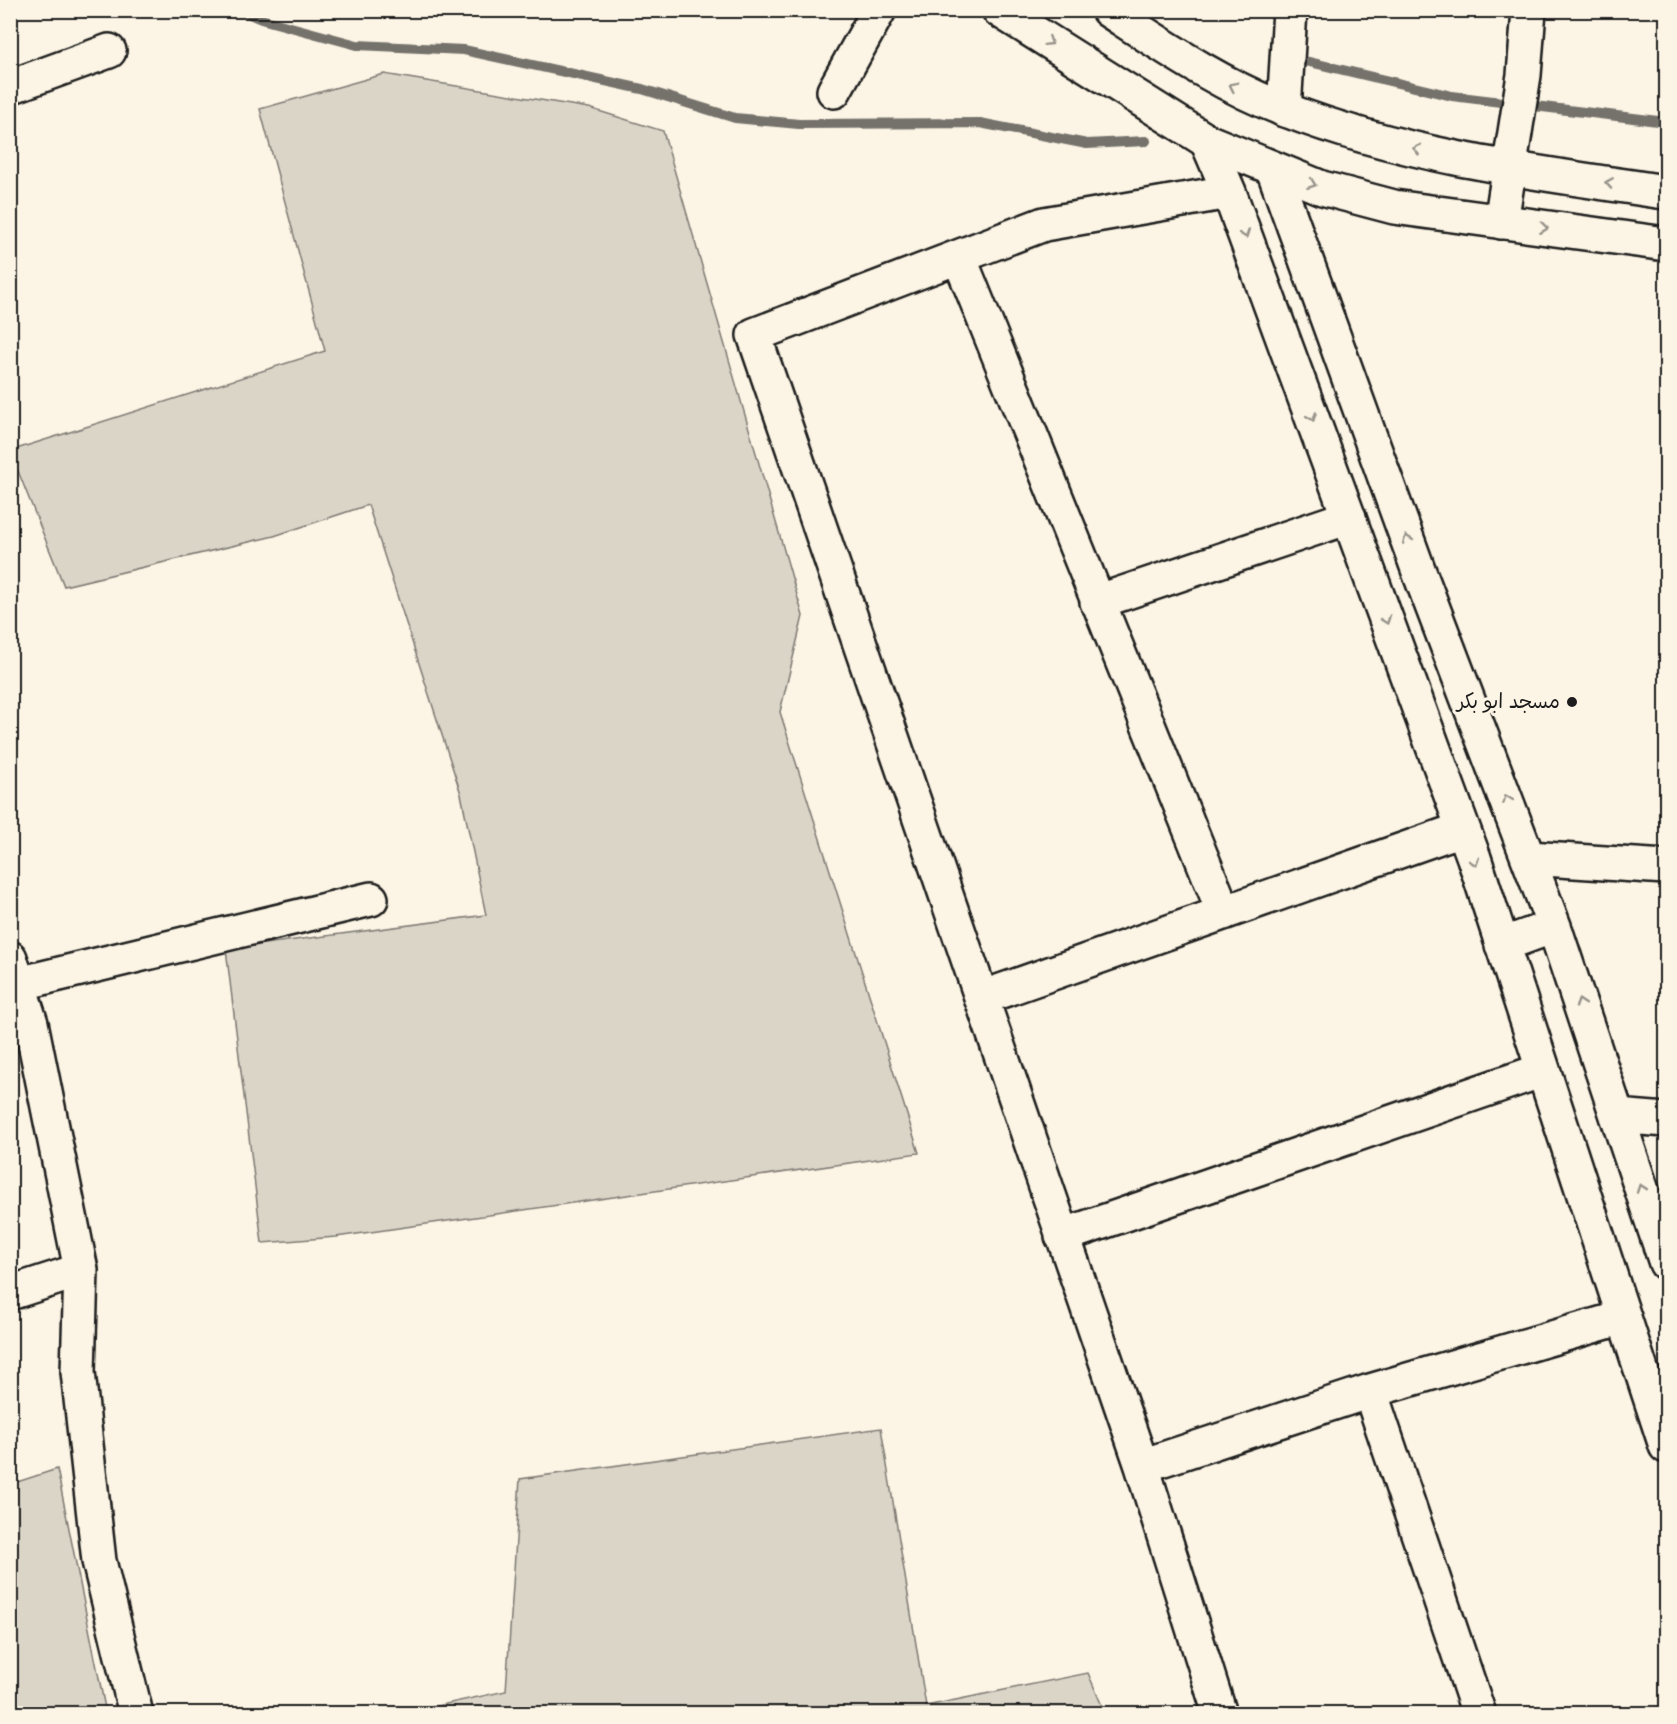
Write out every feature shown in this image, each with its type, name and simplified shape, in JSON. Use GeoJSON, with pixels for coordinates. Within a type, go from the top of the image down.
{"type":"FeatureCollection","features":[{"type":"Feature","properties":{"kind":"street"},"geometry":{"type":"LineString","coordinates":[[834,91],[879,10]]}},
{"type":"Feature","properties":{"kind":"street"},"geometry":{"type":"LineString","coordinates":[[999,10],[1207,141],[1273,170],[1322,188],[1394,207],[1666,244]]}},
{"type":"Feature","properties":{"kind":"street"},"geometry":{"type":"LineString","coordinates":[[1108,10],[1229,85],[1284,110],[1367,138],[1509,168],[1666,192]]}},
{"type":"Feature","properties":{"kind":"street"},"geometry":{"type":"LineString","coordinates":[[1284,110],[1290,10]]}},
{"type":"Feature","properties":{"kind":"street"},"geometry":{"type":"LineString","coordinates":[[1501,222],[1524,75],[1529,10]]}},
{"type":"Feature","properties":{"kind":"street"},"geometry":{"type":"LineString","coordinates":[[10,87],[109,51]]}},
{"type":"Feature","properties":{"kind":"street"},"geometry":{"type":"LineString","coordinates":[[1207,141],[1229,192],[1462,829],[1666,1442]]}},
{"type":"Feature","properties":{"kind":"street"},"geometry":{"type":"LineString","coordinates":[[1273,170],[1418,569],[1554,926],[1666,1263]]}},
{"type":"Feature","properties":{"kind":"street"},"geometry":{"type":"LineString","coordinates":[[1220,1713],[1142,1466],[754,334],[1044,224],[1229,192]]}},
{"type":"Feature","properties":{"kind":"street"},"geometry":{"type":"LineString","coordinates":[[959,258],[1224,913]]}},
{"type":"Feature","properties":{"kind":"street"},"geometry":{"type":"LineString","coordinates":[[1097,602],[1349,517]]}},
{"type":"Feature","properties":{"kind":"street"},"geometry":{"type":"LineString","coordinates":[[1374,585],[1418,569]]}},
{"type":"Feature","properties":{"kind":"street"},"geometry":{"type":"LineString","coordinates":[[981,998],[1462,829]]}},
{"type":"Feature","properties":{"kind":"street"},"geometry":{"type":"LineString","coordinates":[[1529,858],[1666,867]]}},
{"type":"Feature","properties":{"kind":"street"},"geometry":{"type":"LineString","coordinates":[[136,1713],[99,1561],[78,1372],[81,1270],[21,1026],[14,971],[371,899]]}},
{"type":"Feature","properties":{"kind":"street"},"geometry":{"type":"LineString","coordinates":[[1502,945],[1554,926]]}},
{"type":"Feature","properties":{"kind":"street"},"geometry":{"type":"LineString","coordinates":[[1062,1236],[1543,1070]]}},
{"type":"Feature","properties":{"kind":"street"},"geometry":{"type":"LineString","coordinates":[[1617,1116],[1666,1120]]}},
{"type":"Feature","properties":{"kind":"street"},"geometry":{"type":"LineString","coordinates":[[10,1293],[81,1270]]}},
{"type":"Feature","properties":{"kind":"street"},"geometry":{"type":"LineString","coordinates":[[1142,1466],[1370,1391],[1624,1317]]}},
{"type":"Feature","properties":{"kind":"street"},"geometry":{"type":"LineString","coordinates":[[1370,1391],[1479,1713]]}},
{"type":"Feature","properties":{"kind":"shaded area"},"geometry":{"type":"Polygon","coordinates":[[[384,74],[589,108],[663,131],[803,616],[780,712],[919,1153],[336,1237],[262,1243],[226,949],[486,915],[461,794],[368,505],[274,536],[64,586],[10,451],[325,351],[260,109],[384,74]]]}},
{"type":"Feature","properties":{"kind":"shaded area"},"geometry":{"type":"Polygon","coordinates":[[[881,1428],[926,1706],[1088,1673],[1105,1713],[404,1713],[506,1691],[520,1479],[881,1428]]]}},
{"type":"Feature","properties":{"kind":"shaded area"},"geometry":{"type":"Polygon","coordinates":[[[57,1469],[106,1713],[11,1713],[11,1484],[57,1469]]]}},
{"type":"Feature","properties":{"kind":"waterway"},"geometry":{"type":"LineString","coordinates":[[240,10],[261,19],[357,45],[464,50],[642,89],[735,118],[799,124],[980,123],[1087,144],[1146,141]]}},
{"type":"Feature","properties":{"kind":"waterway"},"geometry":{"type":"LineString","coordinates":[[1301,60],[1452,96],[1666,122]]}},
{"type":"Feature","properties":{"kind":"place","name":"مسجد ابو بكر"},"geometry":{"type":"Point","coordinates":[1572,702]}}]}
